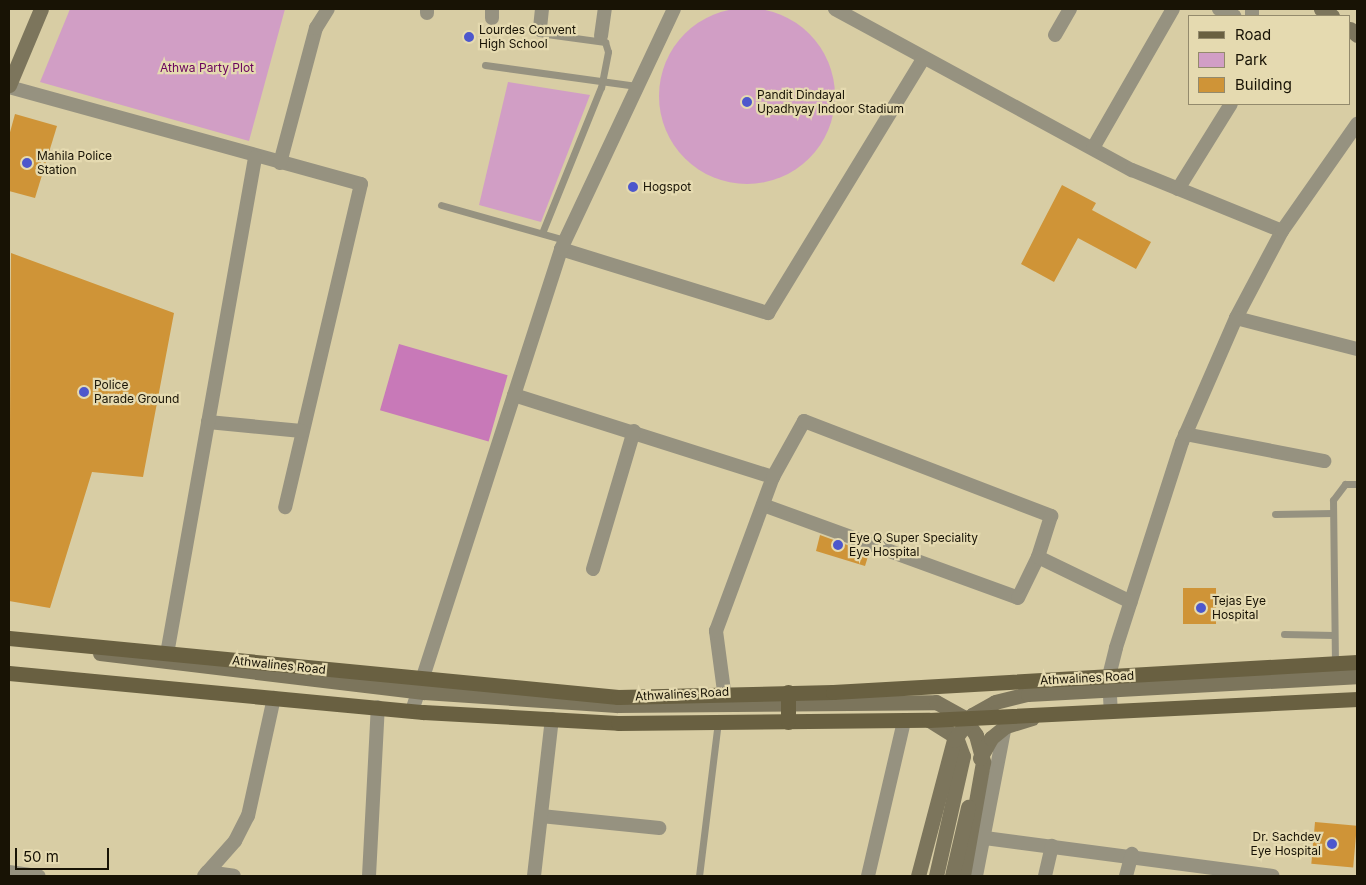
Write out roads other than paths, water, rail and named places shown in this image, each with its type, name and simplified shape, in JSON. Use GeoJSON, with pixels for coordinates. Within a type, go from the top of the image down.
{"type":"FeatureCollection","features":[{"type":"Feature","properties":{"kind":"main road"},"geometry":{"type":"LineString","coordinates":[[9,86],[41,9]]}},
{"type":"Feature","properties":{"kind":"main road","name":"Athwalines Road"},"geometry":{"type":"LineString","coordinates":[[9,638],[82,647],[618,697],[724,691],[788,692],[1109,677],[1357,662]]}},
{"type":"Feature","properties":{"kind":"main road"},"geometry":{"type":"LineString","coordinates":[[82,647],[136,659],[424,692],[617,705],[936,702],[963,717],[976,735],[983,762],[963,876]]}},
{"type":"Feature","properties":{"kind":"main road"},"geometry":{"type":"LineString","coordinates":[[9,673],[378,708],[552,719],[718,722],[904,720],[1006,722],[1051,714],[1357,699]]}},
{"type":"Feature","properties":{"kind":"main road"},"geometry":{"type":"LineString","coordinates":[[918,876],[954,740],[972,715],[995,702],[1028,694],[1357,676]]}},
{"type":"Feature","properties":{"kind":"main road"},"geometry":{"type":"LineString","coordinates":[[788,692],[788,722]]}},
{"type":"Feature","properties":{"kind":"main road"},"geometry":{"type":"LineString","coordinates":[[929,720],[956,737],[963,756],[936,876]]}},
{"type":"Feature","properties":{"kind":"main road"},"geometry":{"type":"LineString","coordinates":[[952,876],[981,754],[1006,722]]}},
{"type":"Feature","properties":{"kind":"street"},"geometry":{"type":"LineString","coordinates":[[280,163],[316,28],[328,9]]}},
{"type":"Feature","properties":{"kind":"street"},"geometry":{"type":"LineString","coordinates":[[540,31],[542,9]]}},
{"type":"Feature","properties":{"kind":"street"},"geometry":{"type":"LineString","coordinates":[[601,36],[605,9]]}},
{"type":"Feature","properties":{"kind":"street"},"geometry":{"type":"LineString","coordinates":[[412,710],[563,244],[674,9]]}},
{"type":"Feature","properties":{"kind":"street"},"geometry":{"type":"LineString","coordinates":[[835,9],[923,59],[1092,148],[1178,189],[1282,231]]}},
{"type":"Feature","properties":{"kind":"street"},"geometry":{"type":"LineString","coordinates":[[1055,35],[1070,9]]}},
{"type":"Feature","properties":{"kind":"street"},"geometry":{"type":"LineString","coordinates":[[1092,148],[1173,9]]}},
{"type":"Feature","properties":{"kind":"street"},"geometry":{"type":"LineString","coordinates":[[1219,9],[1232,15]]}},
{"type":"Feature","properties":{"kind":"street"},"geometry":{"type":"LineString","coordinates":[[563,244],[768,313],[923,59]]}},
{"type":"Feature","properties":{"kind":"street"},"geometry":{"type":"LineString","coordinates":[[9,86],[255,158],[352,179],[361,187],[285,507]]}},
{"type":"Feature","properties":{"kind":"street"},"geometry":{"type":"LineString","coordinates":[[1178,189],[1230,105]]}},
{"type":"Feature","properties":{"kind":"street"},"geometry":{"type":"LineString","coordinates":[[1111,711],[1109,677],[1185,434],[1236,318],[1282,231],[1357,124]]}},
{"type":"Feature","properties":{"kind":"street"},"geometry":{"type":"LineString","coordinates":[[167,654],[255,158]]}},
{"type":"Feature","properties":{"kind":"street"},"geometry":{"type":"LineString","coordinates":[[1236,318],[1357,349]]}},
{"type":"Feature","properties":{"kind":"street"},"geometry":{"type":"LineString","coordinates":[[514,395],[773,477]]}},
{"type":"Feature","properties":{"kind":"street"},"geometry":{"type":"LineString","coordinates":[[724,691],[716,631],[773,477],[804,421],[1052,516],[1038,557],[1018,598],[763,505]]}},
{"type":"Feature","properties":{"kind":"street"},"geometry":{"type":"LineString","coordinates":[[208,422],[302,430]]}},
{"type":"Feature","properties":{"kind":"street"},"geometry":{"type":"LineString","coordinates":[[593,569],[634,432]]}},
{"type":"Feature","properties":{"kind":"street"},"geometry":{"type":"LineString","coordinates":[[1185,434],[1324,461]]}},
{"type":"Feature","properties":{"kind":"street"},"geometry":{"type":"LineString","coordinates":[[1038,557],[1131,602]]}},
{"type":"Feature","properties":{"kind":"street"},"geometry":{"type":"LineString","coordinates":[[205,874],[234,841],[248,816],[274,698]]}},
{"type":"Feature","properties":{"kind":"street"},"geometry":{"type":"LineString","coordinates":[[369,876],[378,708]]}},
{"type":"Feature","properties":{"kind":"street"},"geometry":{"type":"LineString","coordinates":[[534,876],[552,719]]}},
{"type":"Feature","properties":{"kind":"street"},"geometry":{"type":"LineString","coordinates":[[868,876],[904,720]]}},
{"type":"Feature","properties":{"kind":"street"},"geometry":{"type":"LineString","coordinates":[[976,876],[985,838],[1006,722]]}},
{"type":"Feature","properties":{"kind":"street"},"geometry":{"type":"LineString","coordinates":[[541,816],[658,828]]}},
{"type":"Feature","properties":{"kind":"street"},"geometry":{"type":"LineString","coordinates":[[985,838],[1132,854],[1224,873],[1272,876]]}},
{"type":"Feature","properties":{"kind":"street"},"geometry":{"type":"LineString","coordinates":[[1045,876],[1052,846]]}},
{"type":"Feature","properties":{"kind":"street"},"geometry":{"type":"LineString","coordinates":[[1126,876],[1132,854]]}},
{"type":"Feature","properties":{"kind":"street"},"geometry":{"type":"LineString","coordinates":[[9,872],[39,876]]}},
{"type":"Feature","properties":{"kind":"street"},"geometry":{"type":"LineString","coordinates":[[205,874],[234,876]]}},
{"type":"Feature","properties":{"kind":"lane"},"geometry":{"type":"LineString","coordinates":[[540,31],[605,42],[608,52],[604,79],[542,233]]}},
{"type":"Feature","properties":{"kind":"lane"},"geometry":{"type":"LineString","coordinates":[[485,65],[604,79],[637,86]]}},
{"type":"Feature","properties":{"kind":"lane"},"geometry":{"type":"LineString","coordinates":[[441,205],[542,233],[563,244]]}},
{"type":"Feature","properties":{"kind":"lane"},"geometry":{"type":"LineString","coordinates":[[1335,663],[1333,513],[1340,489],[1349,482],[1357,484]]}},
{"type":"Feature","properties":{"kind":"lane"},"geometry":{"type":"LineString","coordinates":[[1275,514],[1333,513]]}},
{"type":"Feature","properties":{"kind":"lane"},"geometry":{"type":"LineString","coordinates":[[1284,634],[1334,635]]}},
{"type":"Feature","properties":{"kind":"lane"},"geometry":{"type":"LineString","coordinates":[[699,876],[718,722]]}},
{"type":"Feature","properties":{"kind":"place","name":"Lourdes Convent High School"},"geometry":{"type":"Point","coordinates":[469,37]}},
{"type":"Feature","properties":{"kind":"place","name":"Pandit Dindayal Upadhyay Indoor Stadium"},"geometry":{"type":"Point","coordinates":[747,102]}},
{"type":"Feature","properties":{"kind":"place","name":"Mahila Police Station"},"geometry":{"type":"Point","coordinates":[27,163]}},
{"type":"Feature","properties":{"kind":"place","name":"Hogspot"},"geometry":{"type":"Point","coordinates":[633,187]}},
{"type":"Feature","properties":{"kind":"place","name":"Police Parade Ground"},"geometry":{"type":"Point","coordinates":[84,392]}},
{"type":"Feature","properties":{"kind":"place","name":"Eye Q Super Speciality Eye Hospital"},"geometry":{"type":"Point","coordinates":[838,545]}},
{"type":"Feature","properties":{"kind":"place","name":"Tejas Eye Hospital"},"geometry":{"type":"Point","coordinates":[1201,608]}},
{"type":"Feature","properties":{"kind":"place","name":"Dr. Sachdev Eye Hospital"},"geometry":{"type":"Point","coordinates":[1332,844]}},
{"type":"Feature","properties":{"kind":"park label","name":"Athwa Party Plot"},"geometry":{"type":"Point","coordinates":[207,68]}}]}
